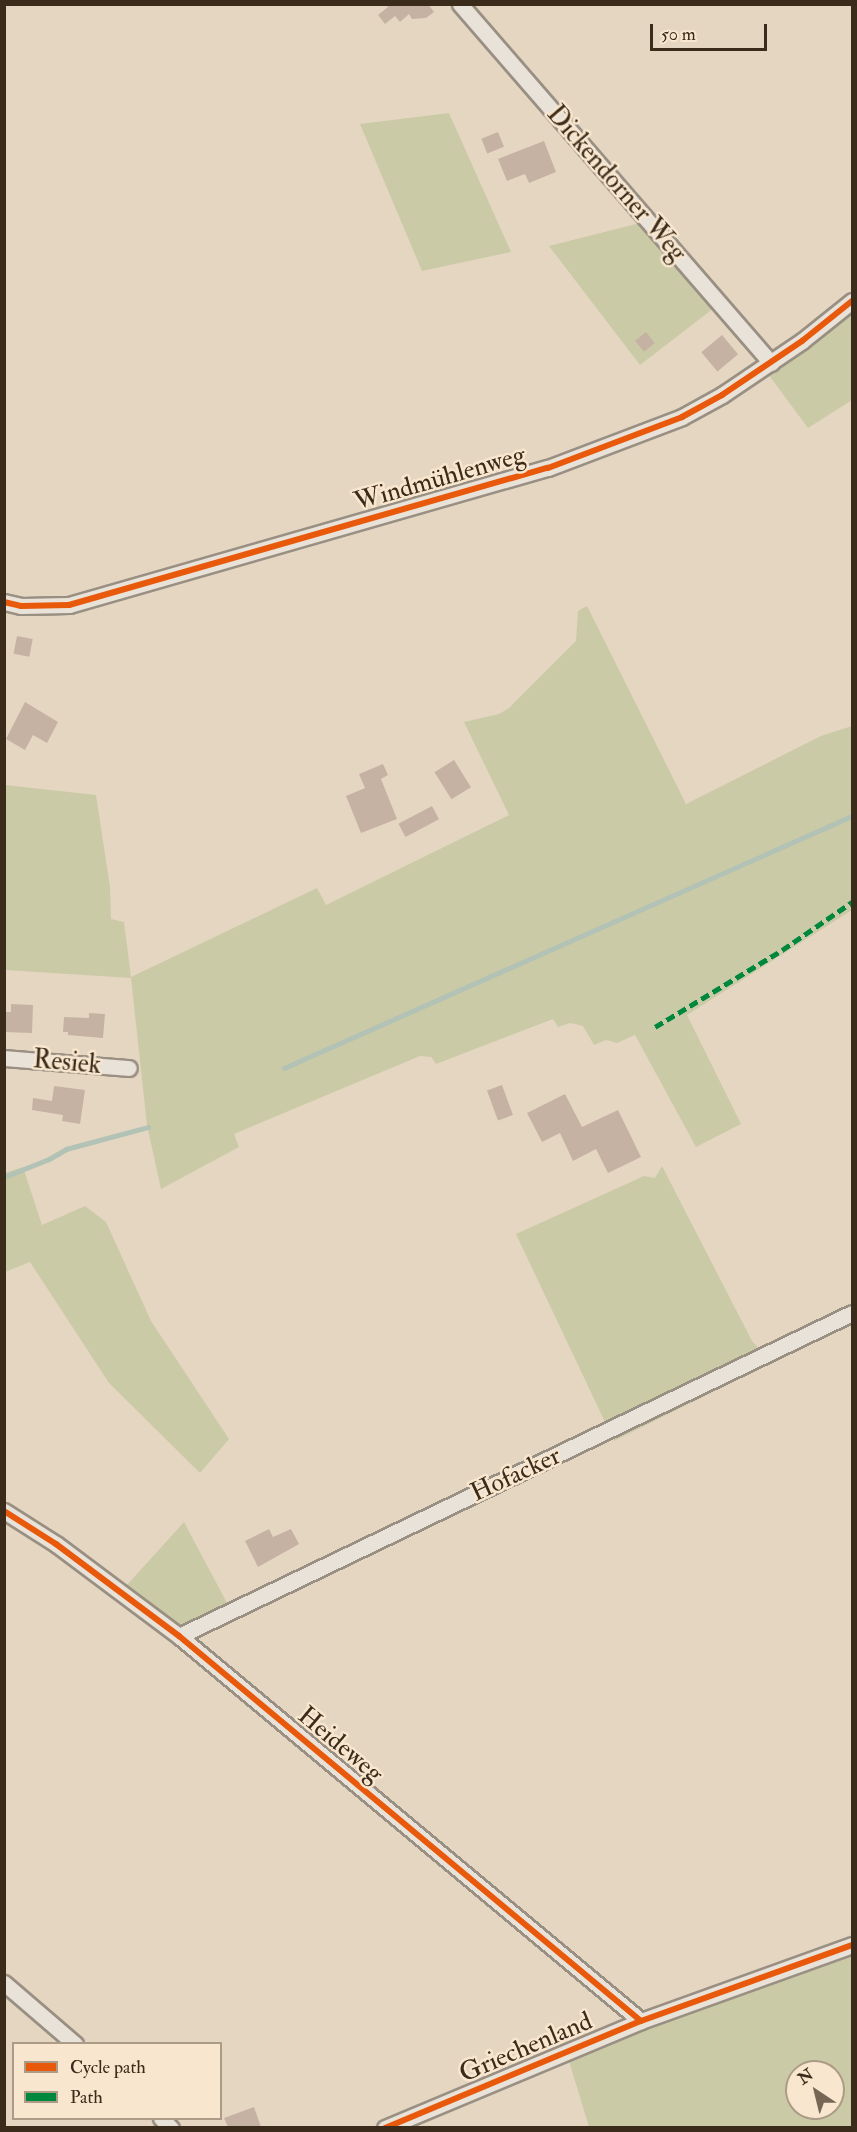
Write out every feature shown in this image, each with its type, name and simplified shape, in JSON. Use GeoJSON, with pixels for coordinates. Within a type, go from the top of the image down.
{"type":"FeatureCollection","features":[{"type":"Feature","properties":{"kind":"street","name":"Dickendorner Weg"},"geometry":{"type":"LineString","coordinates":[[460,4],[771,363]]}},
{"type":"Feature","properties":{"kind":"street","name":"Windmühlenweg"},"geometry":{"type":"LineString","coordinates":[[4,602],[21,606],[69,605],[548,468],[682,417],[771,363],[852,301]]}},
{"type":"Feature","properties":{"kind":"street","name":"Resiek"},"geometry":{"type":"LineString","coordinates":[[4,1058],[129,1068]]}},
{"type":"Feature","properties":{"kind":"street","name":"Hofacker"},"geometry":{"type":"LineString","coordinates":[[179,1636],[852,1313]]}},
{"type":"Feature","properties":{"kind":"street","name":"Heideweg"},"geometry":{"type":"LineString","coordinates":[[4,1511],[74,1557],[179,1636],[641,2021]]}},
{"type":"Feature","properties":{"kind":"street","name":"Griechenland"},"geometry":{"type":"LineString","coordinates":[[385,2127],[641,2021],[852,1945]]}},
{"type":"Feature","properties":{"kind":"street"},"geometry":{"type":"LineString","coordinates":[[4,1983],[74,2042]]}},
{"type":"Feature","properties":{"kind":"green space"},"geometry":{"type":"Polygon","coordinates":[[[449,113],[511,252],[422,271],[360,124],[449,113]]]}},
{"type":"Feature","properties":{"kind":"green space"},"geometry":{"type":"Polygon","coordinates":[[[652,220],[723,301],[640,365],[549,246],[652,220]]]}},
{"type":"Feature","properties":{"kind":"green space"},"geometry":{"type":"Polygon","coordinates":[[[852,307],[852,400],[808,428],[765,370],[852,307]]]}},
{"type":"Feature","properties":{"kind":"green space"},"geometry":{"type":"Polygon","coordinates":[[[587,606],[686,804],[821,736],[852,726],[852,910],[687,1015],[741,1124],[696,1147],[635,1035],[617,1043],[606,1040],[594,1045],[583,1026],[570,1023],[558,1027],[553,1019],[436,1064],[431,1057],[420,1056],[234,1134],[239,1147],[161,1189],[147,1125],[131,978],[5,970],[5,785],[96,795],[110,887],[111,919],[124,922],[131,977],[317,888],[326,905],[509,815],[464,722],[499,714],[509,708],[576,641],[578,611],[587,606]]]}},
{"type":"Feature","properties":{"kind":"green space"},"geometry":{"type":"Polygon","coordinates":[[[662,1166],[752,1341],[760,1350],[765,1351],[771,1363],[614,1441],[516,1234],[644,1176],[655,1178],[662,1166]]]}},
{"type":"Feature","properties":{"kind":"green space"},"geometry":{"type":"Polygon","coordinates":[[[23,1167],[42,1225],[85,1206],[106,1222],[151,1321],[229,1439],[200,1473],[109,1383],[30,1262],[5,1272],[5,1173],[23,1167]]]}},
{"type":"Feature","properties":{"kind":"green space"},"geometry":{"type":"Polygon","coordinates":[[[184,1522],[227,1603],[182,1625],[175,1624],[126,1586],[184,1522]]]}},
{"type":"Feature","properties":{"kind":"green space"},"geometry":{"type":"Polygon","coordinates":[[[852,1942],[852,2127],[589,2127],[565,2048],[852,1942]]]}},
{"type":"Feature","properties":{"kind":"building"},"geometry":{"type":"Polygon","coordinates":[[[386,4],[428,4],[434,12],[426,18],[412,19],[409,14],[400,22],[395,16],[385,24],[378,15],[388,7],[386,4]]]}},
{"type":"Feature","properties":{"kind":"building"},"geometry":{"type":"Polygon","coordinates":[[[498,132],[504,147],[487,154],[481,139],[498,132]]]}},
{"type":"Feature","properties":{"kind":"building"},"geometry":{"type":"Polygon","coordinates":[[[544,141],[556,172],[529,183],[525,174],[507,181],[498,159],[544,141]]]}},
{"type":"Feature","properties":{"kind":"building"},"geometry":{"type":"Polygon","coordinates":[[[646,332],[655,343],[644,352],[635,341],[646,332]]]}},
{"type":"Feature","properties":{"kind":"building"},"geometry":{"type":"Polygon","coordinates":[[[722,335],[738,354],[717,372],[701,352],[722,335]]]}},
{"type":"Feature","properties":{"kind":"building"},"geometry":{"type":"Polygon","coordinates":[[[17,636],[33,639],[29,657],[14,654],[17,636]]]}},
{"type":"Feature","properties":{"kind":"building"},"geometry":{"type":"Polygon","coordinates":[[[25,702],[58,722],[47,743],[33,735],[25,750],[6,739],[25,702]]]}},
{"type":"Feature","properties":{"kind":"building"},"geometry":{"type":"Polygon","coordinates":[[[454,760],[471,787],[451,799],[434,772],[454,760]]]}},
{"type":"Feature","properties":{"kind":"building"},"geometry":{"type":"Polygon","coordinates":[[[383,764],[388,775],[381,779],[397,819],[361,833],[346,796],[365,788],[359,774],[383,764]]]}},
{"type":"Feature","properties":{"kind":"building"},"geometry":{"type":"Polygon","coordinates":[[[432,806],[439,819],[405,837],[398,824],[432,806]]]}},
{"type":"Feature","properties":{"kind":"building"},"geometry":{"type":"Polygon","coordinates":[[[11,1004],[33,1005],[32,1033],[4,1032],[4,1012],[11,1012],[11,1004]]]}},
{"type":"Feature","properties":{"kind":"building"},"geometry":{"type":"Polygon","coordinates":[[[89,1013],[105,1014],[103,1038],[68,1035],[68,1032],[63,1032],[64,1017],[89,1018],[89,1013]]]}},
{"type":"Feature","properties":{"kind":"building"},"geometry":{"type":"Polygon","coordinates":[[[502,1085],[513,1115],[498,1121],[487,1090],[502,1085]]]}},
{"type":"Feature","properties":{"kind":"building"},"geometry":{"type":"Polygon","coordinates":[[[54,1086],[85,1090],[80,1124],[62,1121],[63,1115],[32,1110],[33,1098],[52,1101],[54,1086]]]}},
{"type":"Feature","properties":{"kind":"building"},"geometry":{"type":"Polygon","coordinates":[[[565,1094],[582,1127],[618,1110],[641,1157],[608,1173],[596,1149],[573,1161],[560,1133],[542,1142],[527,1113],[565,1094]]]}},
{"type":"Feature","properties":{"kind":"building"},"geometry":{"type":"Polygon","coordinates":[[[269,1529],[273,1537],[291,1529],[299,1544],[258,1567],[245,1541],[269,1529]]]}},
{"type":"Feature","properties":{"kind":"building"},"geometry":{"type":"Polygon","coordinates":[[[254,2107],[261,2127],[228,2127],[224,2118],[254,2107]]]}},
{"type":"Feature","properties":{"kind":"waterway"},"geometry":{"type":"LineString","coordinates":[[284,1068],[852,816]]}},
{"type":"Feature","properties":{"kind":"waterway"},"geometry":{"type":"LineString","coordinates":[[4,1177],[49,1159],[66,1149],[148,1127]]}},
{"type":"Feature","properties":{"kind":"marked path"},"geometry":{"type":"LineString","coordinates":[[655,1027],[782,950],[852,902]]}},
{"type":"Feature","properties":{"kind":"cycle path"},"geometry":{"type":"LineString","coordinates":[[4,602],[21,606],[69,605],[548,468],[682,417],[722,395],[802,341],[852,301]]}},
{"type":"Feature","properties":{"kind":"cycle path"},"geometry":{"type":"LineString","coordinates":[[4,1511],[56,1544],[179,1636],[641,2021]]}},
{"type":"Feature","properties":{"kind":"cycle path"},"geometry":{"type":"LineString","coordinates":[[385,2128],[641,2021],[852,1945]]}}]}
